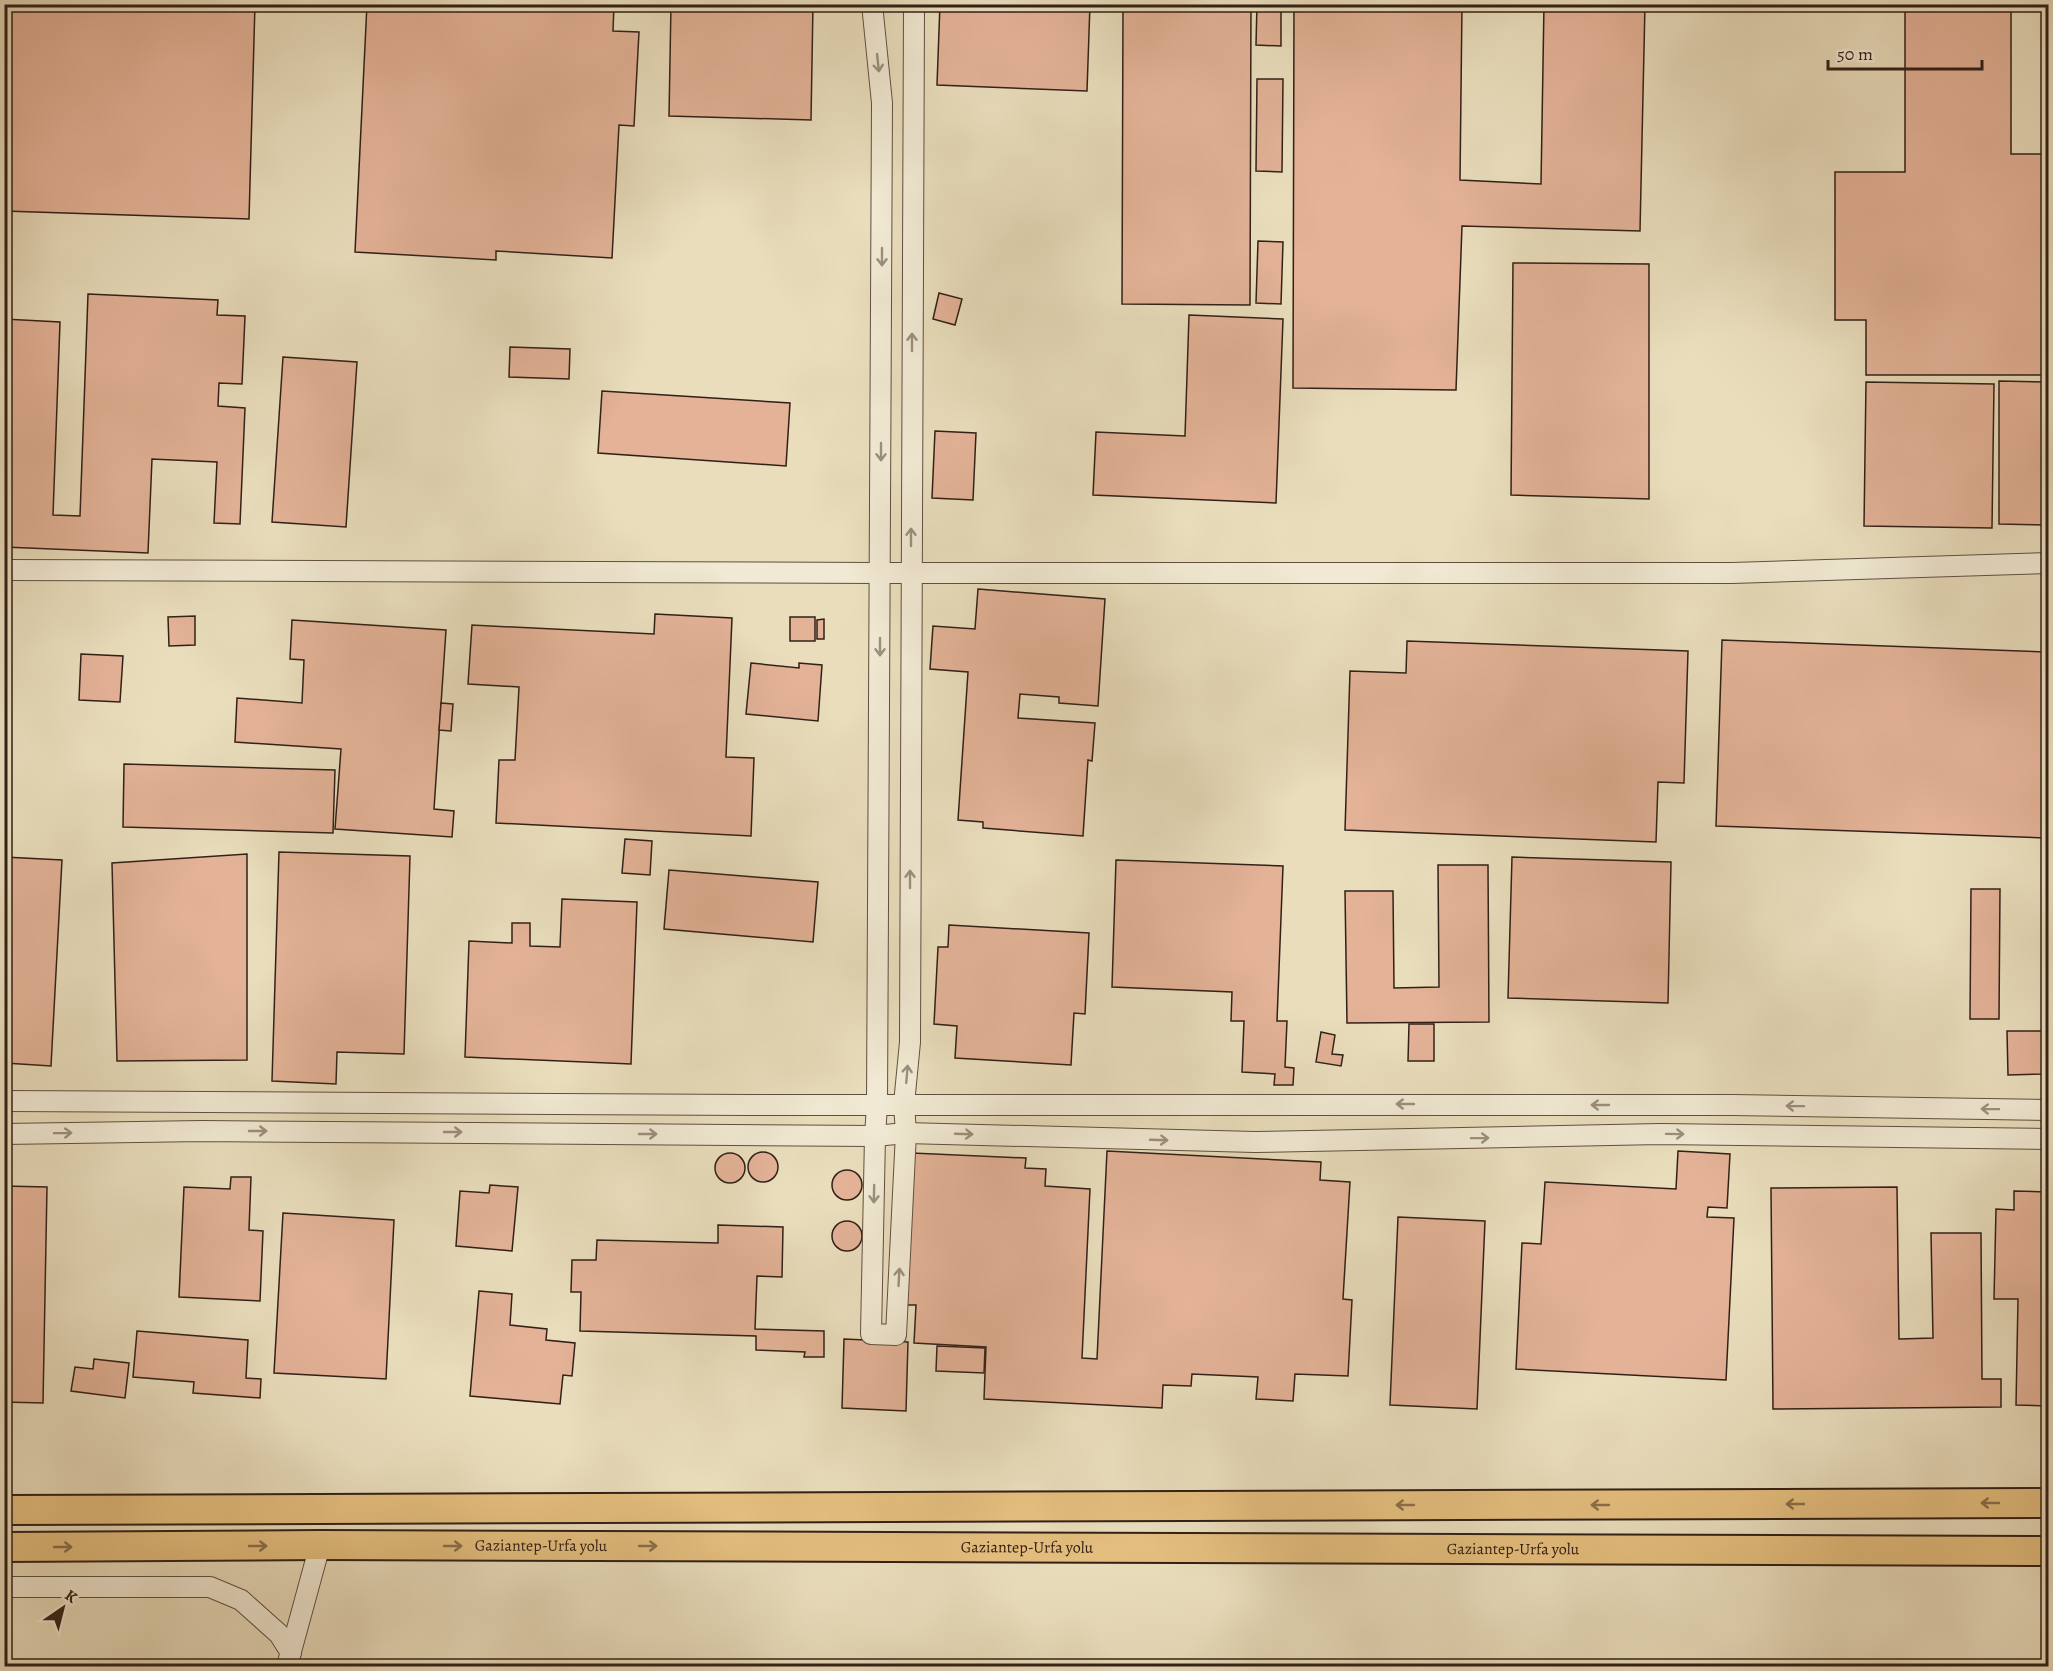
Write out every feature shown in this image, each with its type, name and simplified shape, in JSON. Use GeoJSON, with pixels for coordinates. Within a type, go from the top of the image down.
{"type":"FeatureCollection","features":[{"type":"Feature","properties":{"kind":"highway"},"geometry":{"type":"LineString","coordinates":[[4,1510],[2049,1503]]}},
{"type":"Feature","properties":{"kind":"highway","name":"Gaziantep-Urfa yolu"},"geometry":{"type":"LineString","coordinates":[[4,1547],[320,1545],[2049,1551]]}},
{"type":"Feature","properties":{"kind":"street"},"geometry":{"type":"LineString","coordinates":[[872,4],[882,103],[877,1105],[871,1334],[896,1335],[906,1133],[904,1104],[910,1042],[914,4]]}},
{"type":"Feature","properties":{"kind":"street"},"geometry":{"type":"LineString","coordinates":[[4,570],[1732,573],[2049,563]]}},
{"type":"Feature","properties":{"kind":"street"},"geometry":{"type":"LineString","coordinates":[[4,1101],[877,1105],[1708,1105],[2049,1110]]}},
{"type":"Feature","properties":{"kind":"street"},"geometry":{"type":"LineString","coordinates":[[4,1134],[203,1131],[875,1136],[906,1133],[1255,1142],[1660,1134],[2049,1139]]}},
{"type":"Feature","properties":{"kind":"street"},"geometry":{"type":"LineString","coordinates":[[289,1660],[320,1545]]}},
{"type":"Feature","properties":{"kind":"street"},"geometry":{"type":"LineString","coordinates":[[4,1587],[210,1587],[242,1600],[279,1634],[289,1660]]}},
{"type":"Feature","properties":{"kind":"building"},"geometry":{"type":"Polygon","coordinates":[[[4,4],[255,4],[249,219],[4,211],[4,4]]]}},
{"type":"Feature","properties":{"kind":"building"},"geometry":{"type":"Polygon","coordinates":[[[367,4],[614,4],[613,31],[639,32],[634,126],[619,125],[612,258],[496,251],[496,260],[355,252],[367,4]]]}},
{"type":"Feature","properties":{"kind":"building"},"geometry":{"type":"Polygon","coordinates":[[[671,4],[813,4],[811,120],[669,116],[671,4]]]}},
{"type":"Feature","properties":{"kind":"building"},"geometry":{"type":"Polygon","coordinates":[[[940,4],[1090,4],[1087,91],[937,85],[940,4]]]}},
{"type":"Feature","properties":{"kind":"building"},"geometry":{"type":"Polygon","coordinates":[[[1123,4],[1251,4],[1250,305],[1122,304],[1123,4]]]}},
{"type":"Feature","properties":{"kind":"building"},"geometry":{"type":"Polygon","coordinates":[[[1257,4],[1281,4],[1281,46],[1256,45],[1257,4]]]}},
{"type":"Feature","properties":{"kind":"building"},"geometry":{"type":"Polygon","coordinates":[[[1294,4],[1462,4],[1460,180],[1541,184],[1544,4],[1645,4],[1640,231],[1462,226],[1456,390],[1293,388],[1294,4]]]}},
{"type":"Feature","properties":{"kind":"building"},"geometry":{"type":"Polygon","coordinates":[[[1905,4],[2011,4],[2011,154],[2048,154],[2048,375],[1866,375],[1866,320],[1835,320],[1835,172],[1905,172],[1905,4]]]}},
{"type":"Feature","properties":{"kind":"building"},"geometry":{"type":"Polygon","coordinates":[[[1257,79],[1283,79],[1282,172],[1256,171],[1257,79]]]}},
{"type":"Feature","properties":{"kind":"building"},"geometry":{"type":"Polygon","coordinates":[[[1258,241],[1283,242],[1281,304],[1256,303],[1258,241]]]}},
{"type":"Feature","properties":{"kind":"building"},"geometry":{"type":"Polygon","coordinates":[[[1513,263],[1649,264],[1649,499],[1511,495],[1513,263]]]}},
{"type":"Feature","properties":{"kind":"building"},"geometry":{"type":"Polygon","coordinates":[[[939,293],[962,299],[955,325],[933,319],[939,293]]]}},
{"type":"Feature","properties":{"kind":"building"},"geometry":{"type":"Polygon","coordinates":[[[88,294],[218,300],[217,315],[245,316],[242,384],[219,383],[218,406],[245,408],[240,524],[214,523],[217,462],[152,459],[148,553],[4,547],[4,319],[60,322],[53,515],[80,516],[88,294]]]}},
{"type":"Feature","properties":{"kind":"building"},"geometry":{"type":"Polygon","coordinates":[[[1189,315],[1283,319],[1276,503],[1093,495],[1096,432],[1185,436],[1189,315]]]}},
{"type":"Feature","properties":{"kind":"building"},"geometry":{"type":"Polygon","coordinates":[[[510,347],[570,349],[569,379],[509,377],[510,347]]]}},
{"type":"Feature","properties":{"kind":"building"},"geometry":{"type":"Polygon","coordinates":[[[283,357],[357,362],[346,527],[272,522],[283,357]]]}},
{"type":"Feature","properties":{"kind":"building"},"geometry":{"type":"Polygon","coordinates":[[[1999,381],[2048,382],[2048,525],[1999,524],[1999,381]]]}},
{"type":"Feature","properties":{"kind":"building"},"geometry":{"type":"Polygon","coordinates":[[[1866,382],[1994,384],[1992,528],[1864,526],[1866,382]]]}},
{"type":"Feature","properties":{"kind":"building"},"geometry":{"type":"Polygon","coordinates":[[[602,391],[790,403],[786,466],[598,453],[602,391]]]}},
{"type":"Feature","properties":{"kind":"building"},"geometry":{"type":"Polygon","coordinates":[[[935,431],[976,433],[973,500],[932,498],[935,431]]]}},
{"type":"Feature","properties":{"kind":"building"},"geometry":{"type":"Polygon","coordinates":[[[978,589],[1105,599],[1098,706],[1059,703],[1059,697],[1020,694],[1018,718],[1095,723],[1092,761],[1088,760],[1083,836],[983,828],[983,822],[958,820],[968,672],[930,669],[933,626],[975,629],[978,589]]]}},
{"type":"Feature","properties":{"kind":"building"},"geometry":{"type":"Polygon","coordinates":[[[655,614],[732,618],[726,757],[754,758],[751,836],[496,823],[499,760],[515,760],[519,687],[468,684],[472,625],[654,634],[655,614]]]}},
{"type":"Feature","properties":{"kind":"building"},"geometry":{"type":"Polygon","coordinates":[[[195,616],[195,645],[169,646],[168,617],[195,616]]]}},
{"type":"Feature","properties":{"kind":"building"},"geometry":{"type":"Polygon","coordinates":[[[790,617],[815,617],[815,641],[790,641],[790,617]]]}},
{"type":"Feature","properties":{"kind":"building"},"geometry":{"type":"Polygon","coordinates":[[[824,619],[824,639],[817,639],[817,620],[824,619]]]}},
{"type":"Feature","properties":{"kind":"building"},"geometry":{"type":"Polygon","coordinates":[[[292,620],[446,630],[434,809],[454,811],[452,837],[335,829],[341,749],[235,742],[237,698],[302,703],[304,660],[290,659],[292,620]]]}},
{"type":"Feature","properties":{"kind":"building"},"geometry":{"type":"Polygon","coordinates":[[[4,627],[7,767],[4,767],[4,627]]]}},
{"type":"Feature","properties":{"kind":"building"},"geometry":{"type":"Polygon","coordinates":[[[1722,640],[2048,652],[2048,778],[2046,778],[2045,838],[1716,826],[1722,640]]]}},
{"type":"Feature","properties":{"kind":"building"},"geometry":{"type":"Polygon","coordinates":[[[1407,641],[1688,651],[1684,783],[1658,782],[1656,842],[1345,830],[1350,671],[1406,673],[1407,641]]]}},
{"type":"Feature","properties":{"kind":"building"},"geometry":{"type":"Polygon","coordinates":[[[81,654],[123,656],[120,702],[79,700],[81,654]]]}},
{"type":"Feature","properties":{"kind":"building"},"geometry":{"type":"Polygon","coordinates":[[[751,663],[799,668],[799,663],[822,665],[818,721],[746,714],[751,663]]]}},
{"type":"Feature","properties":{"kind":"building"},"geometry":{"type":"Polygon","coordinates":[[[441,703],[453,704],[451,731],[439,730],[441,703]]]}},
{"type":"Feature","properties":{"kind":"building"},"geometry":{"type":"Polygon","coordinates":[[[124,764],[335,770],[333,833],[123,827],[124,764]]]}},
{"type":"Feature","properties":{"kind":"building"},"geometry":{"type":"Polygon","coordinates":[[[625,839],[652,841],[650,875],[622,873],[625,839]]]}},
{"type":"Feature","properties":{"kind":"building"},"geometry":{"type":"Polygon","coordinates":[[[279,852],[410,856],[404,1054],[337,1052],[336,1084],[272,1081],[279,852]]]}},
{"type":"Feature","properties":{"kind":"building"},"geometry":{"type":"Polygon","coordinates":[[[247,854],[247,1060],[117,1061],[112,863],[247,854]]]}},
{"type":"Feature","properties":{"kind":"building"},"geometry":{"type":"Polygon","coordinates":[[[4,857],[62,860],[51,1066],[5,1063],[9,1001],[4,1001],[4,857]]]}},
{"type":"Feature","properties":{"kind":"building"},"geometry":{"type":"Polygon","coordinates":[[[1512,857],[1671,862],[1668,1003],[1508,998],[1512,857]]]}},
{"type":"Feature","properties":{"kind":"building"},"geometry":{"type":"Polygon","coordinates":[[[1116,860],[1283,866],[1277,1021],[1287,1021],[1285,1067],[1294,1068],[1293,1085],[1274,1085],[1275,1074],[1242,1072],[1244,1021],[1231,1021],[1232,992],[1112,987],[1116,860]]]}},
{"type":"Feature","properties":{"kind":"building"},"geometry":{"type":"Polygon","coordinates":[[[1438,865],[1488,865],[1489,1022],[1347,1023],[1345,891],[1393,891],[1394,988],[1439,987],[1438,865]]]}},
{"type":"Feature","properties":{"kind":"building"},"geometry":{"type":"Polygon","coordinates":[[[669,870],[818,882],[813,942],[664,929],[669,870]]]}},
{"type":"Feature","properties":{"kind":"building"},"geometry":{"type":"Polygon","coordinates":[[[1971,889],[2000,889],[1999,1019],[1970,1019],[1971,889]]]}},
{"type":"Feature","properties":{"kind":"building"},"geometry":{"type":"Polygon","coordinates":[[[562,899],[637,902],[631,1064],[465,1057],[469,941],[512,943],[512,923],[530,923],[530,946],[560,947],[562,899]]]}},
{"type":"Feature","properties":{"kind":"building"},"geometry":{"type":"Polygon","coordinates":[[[949,925],[1089,933],[1085,1014],[1074,1013],[1071,1065],[955,1058],[957,1026],[934,1024],[938,947],[948,947],[949,925]]]}},
{"type":"Feature","properties":{"kind":"building"},"geometry":{"type":"Polygon","coordinates":[[[1409,1024],[1434,1024],[1434,1061],[1408,1061],[1409,1024]]]}},
{"type":"Feature","properties":{"kind":"building"},"geometry":{"type":"Polygon","coordinates":[[[2007,1031],[2043,1031],[2043,1074],[2008,1075],[2007,1031]]]}},
{"type":"Feature","properties":{"kind":"building"},"geometry":{"type":"Polygon","coordinates":[[[1321,1032],[1335,1035],[1332,1054],[1343,1055],[1341,1066],[1316,1062],[1321,1032]]]}},
{"type":"Feature","properties":{"kind":"building"},"geometry":{"type":"Polygon","coordinates":[[[1107,1151],[1321,1162],[1320,1180],[1350,1182],[1343,1299],[1352,1300],[1348,1376],[1295,1374],[1293,1401],[1256,1399],[1258,1377],[1192,1374],[1191,1386],[1163,1385],[1162,1408],[984,1399],[986,1347],[914,1343],[916,1305],[905,1305],[912,1153],[1026,1158],[1025,1168],[1046,1169],[1045,1186],[1090,1189],[1082,1358],[1097,1359],[1107,1151]]]}},
{"type":"Feature","properties":{"kind":"building"},"geometry":{"type":"Polygon","coordinates":[[[1678,1151],[1730,1154],[1727,1208],[1708,1207],[1707,1217],[1734,1218],[1726,1380],[1516,1369],[1522,1243],[1541,1244],[1545,1182],[1676,1189],[1678,1151]]]}},
{"type":"Feature","properties":{"kind":"building"},"geometry":{"type":"Polygon","coordinates":[[[763,1152],[769,1153],[777,1161],[777,1173],[769,1181],[763,1182],[757,1181],[749,1173],[748,1167],[749,1161],[757,1153],[763,1152]]]}},
{"type":"Feature","properties":{"kind":"building"},"geometry":{"type":"Polygon","coordinates":[[[730,1153],[736,1154],[744,1162],[744,1174],[736,1182],[730,1183],[724,1182],[716,1174],[715,1168],[716,1162],[724,1154],[730,1153]]]}},
{"type":"Feature","properties":{"kind":"building"},"geometry":{"type":"Polygon","coordinates":[[[847,1170],[853,1171],[861,1179],[861,1191],[853,1199],[847,1200],[841,1199],[833,1191],[832,1185],[833,1179],[841,1171],[847,1170]]]}},
{"type":"Feature","properties":{"kind":"building"},"geometry":{"type":"Polygon","coordinates":[[[231,1177],[251,1177],[249,1230],[263,1231],[260,1301],[179,1297],[184,1187],[230,1189],[231,1177]]]}},
{"type":"Feature","properties":{"kind":"building"},"geometry":{"type":"Polygon","coordinates":[[[490,1185],[518,1187],[512,1251],[456,1246],[460,1191],[489,1193],[490,1185]]]}},
{"type":"Feature","properties":{"kind":"building"},"geometry":{"type":"Polygon","coordinates":[[[4,1186],[47,1187],[43,1403],[4,1402],[4,1186]]]}},
{"type":"Feature","properties":{"kind":"building"},"geometry":{"type":"Polygon","coordinates":[[[1897,1187],[1899,1339],[1933,1338],[1931,1233],[1981,1233],[1982,1379],[2001,1379],[2001,1407],[1773,1409],[1771,1188],[1897,1187]]]}},
{"type":"Feature","properties":{"kind":"building"},"geometry":{"type":"Polygon","coordinates":[[[2014,1191],[2048,1192],[2048,1406],[2016,1405],[2018,1299],[1994,1299],[1996,1209],[2014,1210],[2014,1191]]]}},
{"type":"Feature","properties":{"kind":"building"},"geometry":{"type":"Polygon","coordinates":[[[283,1213],[394,1220],[386,1379],[274,1373],[283,1213]]]}},
{"type":"Feature","properties":{"kind":"building"},"geometry":{"type":"Polygon","coordinates":[[[1398,1217],[1485,1221],[1477,1409],[1390,1405],[1398,1217]]]}},
{"type":"Feature","properties":{"kind":"building"},"geometry":{"type":"Polygon","coordinates":[[[847,1221],[853,1222],[861,1230],[861,1242],[853,1250],[847,1251],[841,1250],[833,1242],[832,1236],[833,1230],[841,1222],[847,1221]]]}},
{"type":"Feature","properties":{"kind":"building"},"geometry":{"type":"Polygon","coordinates":[[[718,1225],[783,1227],[782,1277],[757,1276],[755,1329],[824,1331],[824,1357],[804,1357],[805,1352],[756,1350],[756,1336],[580,1331],[581,1292],[571,1292],[572,1260],[596,1260],[597,1240],[718,1243],[718,1225]]]}},
{"type":"Feature","properties":{"kind":"building"},"geometry":{"type":"Polygon","coordinates":[[[479,1291],[512,1294],[510,1325],[547,1329],[546,1340],[575,1343],[572,1376],[563,1375],[560,1404],[470,1396],[479,1291]]]}},
{"type":"Feature","properties":{"kind":"building"},"geometry":{"type":"Polygon","coordinates":[[[137,1331],[248,1340],[246,1378],[261,1379],[260,1398],[193,1393],[194,1382],[133,1377],[137,1331]]]}},
{"type":"Feature","properties":{"kind":"building"},"geometry":{"type":"Polygon","coordinates":[[[844,1339],[908,1342],[906,1411],[842,1408],[844,1339]]]}},
{"type":"Feature","properties":{"kind":"building"},"geometry":{"type":"Polygon","coordinates":[[[937,1346],[985,1348],[984,1373],[936,1371],[937,1346]]]}},
{"type":"Feature","properties":{"kind":"building"},"geometry":{"type":"Polygon","coordinates":[[[94,1359],[129,1363],[125,1398],[71,1391],[75,1367],[93,1369],[94,1359]]]}}]}
